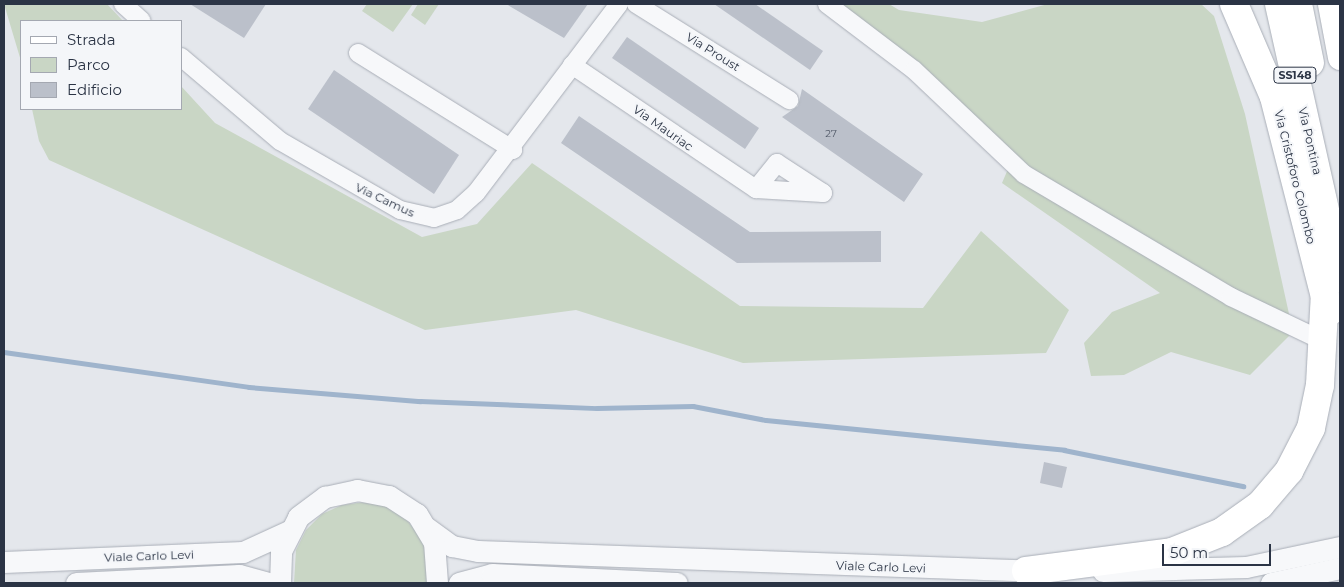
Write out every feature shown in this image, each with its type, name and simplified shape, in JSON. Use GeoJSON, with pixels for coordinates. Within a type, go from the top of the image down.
{"type":"FeatureCollection","features":[{"type":"Feature","properties":{"kind":"highway","name":"Via Pontina"},"geometry":{"type":"LineString","coordinates":[[1278,4],[1332,286]]}},
{"type":"Feature","properties":{"kind":"highway","name":"Via Cristoforo Colombo"},"geometry":{"type":"LineString","coordinates":[[1235,10],[1274,97],[1332,286]]}},
{"type":"Feature","properties":{"kind":"highway","name":"SS148"},"geometry":{"type":"LineString","coordinates":[[1301,10],[1340,198]]}},
{"type":"Feature","properties":{"kind":"highway"},"geometry":{"type":"LineString","coordinates":[[1026,570],[1172,552],[1204,542],[1251,512],[1278,486],[1306,439],[1332,349],[1332,286]]}},
{"type":"Feature","properties":{"kind":"main road"},"geometry":{"type":"LineString","coordinates":[[1330,4],[1340,57]]}},
{"type":"Feature","properties":{"kind":"street"},"geometry":{"type":"LineString","coordinates":[[123,4],[141,20]]}},
{"type":"Feature","properties":{"kind":"street","name":"Via Camus"},"geometry":{"type":"LineString","coordinates":[[182,58],[280,141],[344,181],[422,217],[457,210],[513,150],[572,65],[619,4]]}},
{"type":"Feature","properties":{"kind":"street","name":"Via Proust"},"geometry":{"type":"LineString","coordinates":[[636,4],[789,100]]}},
{"type":"Feature","properties":{"kind":"street"},"geometry":{"type":"LineString","coordinates":[[827,4],[914,70],[1024,174],[1231,297],[1332,349]]}},
{"type":"Feature","properties":{"kind":"street"},"geometry":{"type":"LineString","coordinates":[[358,52],[513,150]]}},
{"type":"Feature","properties":{"kind":"street","name":"Via Mauriac"},"geometry":{"type":"LineString","coordinates":[[572,65],[756,189]]}},
{"type":"Feature","properties":{"kind":"street","name":"Viale Carlo Levi"},"geometry":{"type":"LineString","coordinates":[[4,562],[243,552],[288,531],[310,506],[357,490],[390,496],[427,528],[452,546],[478,552],[1026,570],[1230,569],[1340,547]]}},
{"type":"Feature","properties":{"kind":"street"},"geometry":{"type":"LineString","coordinates":[[427,528],[438,558],[437,583]]}},
{"type":"Feature","properties":{"kind":"street"},"geometry":{"type":"LineString","coordinates":[[280,583],[281,551],[288,531]]}},
{"type":"Feature","properties":{"kind":"street"},"geometry":{"type":"LineString","coordinates":[[1271,583],[1340,568]]}},
{"type":"Feature","properties":{"kind":"street"},"geometry":{"type":"LineString","coordinates":[[459,583],[492,574],[677,583]]}},
{"type":"Feature","properties":{"kind":"street","name":"Viale Carlo Levi"},"geometry":{"type":"LineString","coordinates":[[76,583],[239,575],[269,583]]}},
{"type":"Feature","properties":{"kind":"green space"},"geometry":{"type":"Polygon","coordinates":[[[4,4],[107,4],[122,20],[20,20],[20,58],[4,4]]]}},
{"type":"Feature","properties":{"kind":"green space"},"geometry":{"type":"Polygon","coordinates":[[[367,4],[413,4],[393,32],[362,11],[367,4]]]}},
{"type":"Feature","properties":{"kind":"green space"},"geometry":{"type":"Polygon","coordinates":[[[418,4],[439,4],[425,25],[411,15],[418,4]]]}},
{"type":"Feature","properties":{"kind":"green space"},"geometry":{"type":"Polygon","coordinates":[[[827,4],[889,4],[899,10],[982,22],[1048,4],[1201,4],[1214,16],[1245,114],[1293,332],[1250,375],[1171,352],[1124,375],[1091,376],[1084,343],[1112,312],[1160,293],[1002,183],[1011,162],[827,4]]]}},
{"type":"Feature","properties":{"kind":"green space"},"geometry":{"type":"Polygon","coordinates":[[[182,87],[215,123],[422,237],[477,224],[532,163],[740,306],[923,308],[981,231],[1069,310],[1046,353],[743,363],[576,310],[425,330],[49,160],[39,141],[32,110],[182,110],[182,87]]]}},
{"type":"Feature","properties":{"kind":"green space"},"geometry":{"type":"Polygon","coordinates":[[[365,502],[387,507],[406,519],[420,536],[428,557],[428,583],[294,583],[296,550],[306,530],[322,514],[342,505],[365,502]]]}},
{"type":"Feature","properties":{"kind":"building"},"geometry":{"type":"Polygon","coordinates":[[[190,4],[266,4],[244,38],[190,4]]]}},
{"type":"Feature","properties":{"kind":"building"},"geometry":{"type":"Polygon","coordinates":[[[506,4],[588,4],[564,38],[506,4]]]}},
{"type":"Feature","properties":{"kind":"building"},"geometry":{"type":"Polygon","coordinates":[[[714,4],[755,4],[823,51],[810,70],[714,4]]]}},
{"type":"Feature","properties":{"kind":"building"},"geometry":{"type":"Polygon","coordinates":[[[627,37],[759,128],[745,149],[612,58],[627,37]]]}},
{"type":"Feature","properties":{"kind":"building"},"geometry":{"type":"Polygon","coordinates":[[[334,70],[459,155],[434,194],[308,109],[334,70]]]}},
{"type":"Feature","properties":{"kind":"building"},"geometry":{"type":"Polygon","coordinates":[[[802,89],[923,174],[904,202],[782,117],[798,106],[802,89]]]}},
{"type":"Feature","properties":{"kind":"building"},"geometry":{"type":"Polygon","coordinates":[[[579,116],[750,232],[881,231],[881,262],[737,263],[561,143],[579,116]]]}},
{"type":"Feature","properties":{"kind":"building"},"geometry":{"type":"Polygon","coordinates":[[[1044,462],[1067,467],[1062,488],[1040,483],[1044,462]]]}},
{"type":"Feature","properties":{"kind":"waterway"},"geometry":{"type":"LineString","coordinates":[[4,352],[249,387],[420,401],[597,408],[693,406],[766,420],[1064,450],[1243,486]]}}]}
